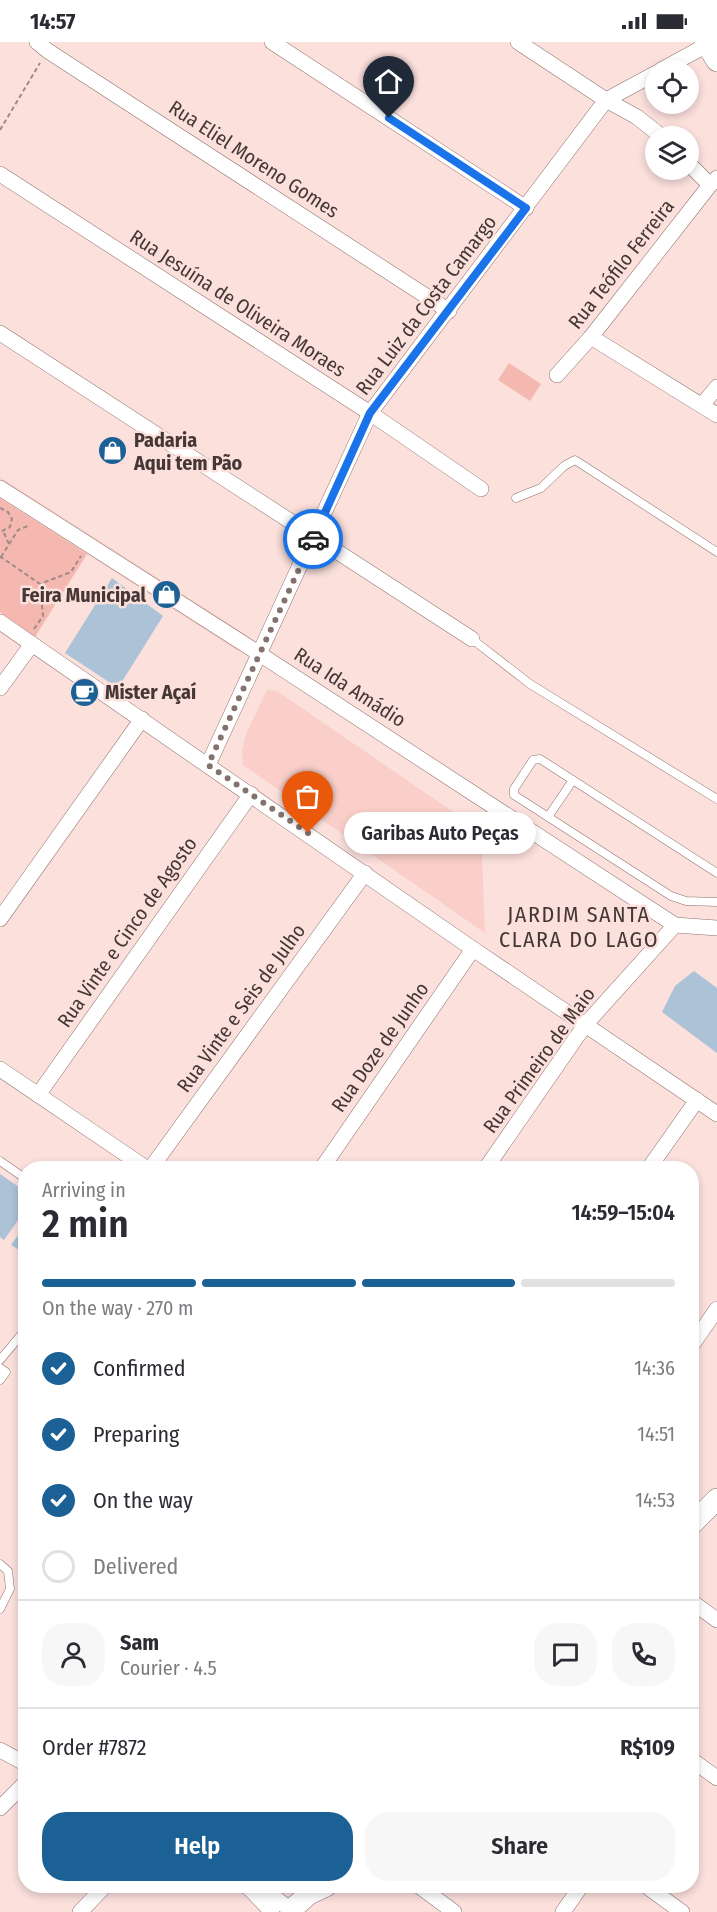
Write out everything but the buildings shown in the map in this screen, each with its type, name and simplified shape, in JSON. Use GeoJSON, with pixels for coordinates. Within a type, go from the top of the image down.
{"type":"FeatureCollection","features":[{"type":"Feature","properties":{"kind":"street"},"geometry":{"type":"LineString","coordinates":[[272,42],[526,208]]}},
{"type":"Feature","properties":{"kind":"street"},"geometry":{"type":"LineString","coordinates":[[518,42],[648,126]]}},
{"type":"Feature","properties":{"kind":"street","name":"Rua Eliel Moreno Gomes"},"geometry":{"type":"LineString","coordinates":[[43,47],[449,310]]}},
{"type":"Feature","properties":{"kind":"street"},"geometry":{"type":"LineString","coordinates":[[684,60],[710,49]]}},
{"type":"Feature","properties":{"kind":"street","name":"Rua Luiz da Costa Camargo"},"geometry":{"type":"LineString","coordinates":[[208,765],[370,413],[606,100],[645,79]]}},
{"type":"Feature","properties":{"kind":"street"},"geometry":{"type":"LineString","coordinates":[[699,171],[713,181]]}},
{"type":"Feature","properties":{"kind":"street","name":"Rua Jesuína de Oliveira Moraes"},"geometry":{"type":"LineString","coordinates":[[0,174],[370,413],[481,489]]}},
{"type":"Feature","properties":{"kind":"street","name":"Rua Teófilo Ferreira"},"geometry":{"type":"LineString","coordinates":[[557,375],[591,337],[713,181]]}},
{"type":"Feature","properties":{"kind":"street"},"geometry":{"type":"LineString","coordinates":[[0,333],[472,639]]}},
{"type":"Feature","properties":{"kind":"street"},"geometry":{"type":"LineString","coordinates":[[591,337],[717,415]]}},
{"type":"Feature","properties":{"kind":"street"},"geometry":{"type":"LineString","coordinates":[[702,405],[717,387]]}},
{"type":"Feature","properties":{"kind":"street","name":"Rua Ida Amádio"},"geometry":{"type":"LineString","coordinates":[[0,488],[260,654],[675,925]]}},
{"type":"Feature","properties":{"kind":"street"},"geometry":{"type":"LineString","coordinates":[[0,622],[473,949],[717,1114]]}},
{"type":"Feature","properties":{"kind":"street"},"geometry":{"type":"LineString","coordinates":[[0,688],[32,644]]}},
{"type":"Feature","properties":{"kind":"street"},"geometry":{"type":"LineString","coordinates":[[0,919],[142,719]]}},
{"type":"Feature","properties":{"kind":"street","name":"Rua Vinte e Cinco de Agosto"},"geometry":{"type":"LineString","coordinates":[[38,1095],[250,794]]}},
{"type":"Feature","properties":{"kind":"street","name":"Rua Vinte e Seis de Julho"},"geometry":{"type":"LineString","coordinates":[[156,1161],[365,873]]}},
{"type":"Feature","properties":{"kind":"street"},"geometry":{"type":"LineString","coordinates":[[675,925],[717,928]]}},
{"type":"Feature","properties":{"kind":"street","name":"Rua Primeiro de Maio"},"geometry":{"type":"LineString","coordinates":[[491,1161],[585,1025],[675,925]]}},
{"type":"Feature","properties":{"kind":"street","name":"Rua Doze de Junho"},"geometry":{"type":"LineString","coordinates":[[327,1161],[473,949]]}},
{"type":"Feature","properties":{"kind":"street"},"geometry":{"type":"LineString","coordinates":[[0,1069],[136,1161]]}},
{"type":"Feature","properties":{"kind":"street"},"geometry":{"type":"LineString","coordinates":[[654,1161],[696,1100]]}},
{"type":"Feature","properties":{"kind":"street"},"geometry":{"type":"LineString","coordinates":[[699,1335],[717,1309]]}},
{"type":"Feature","properties":{"kind":"street"},"geometry":{"type":"LineString","coordinates":[[699,1517],[717,1499]]}},
{"type":"Feature","properties":{"kind":"street"},"geometry":{"type":"LineString","coordinates":[[699,1607],[717,1620]]}},
{"type":"Feature","properties":{"kind":"street"},"geometry":{"type":"LineString","coordinates":[[0,1750],[18,1760]]}},
{"type":"Feature","properties":{"kind":"street"},"geometry":{"type":"LineString","coordinates":[[699,1765],[717,1778]]}},
{"type":"Feature","properties":{"kind":"street"},"geometry":{"type":"LineString","coordinates":[[0,1808],[18,1790]]}},
{"type":"Feature","properties":{"kind":"street"},"geometry":{"type":"LineString","coordinates":[[80,1912],[98,1893]]}},
{"type":"Feature","properties":{"kind":"street"},"geometry":{"type":"LineString","coordinates":[[266,1893],[272,1895],[290,1911]]}},
{"type":"Feature","properties":{"kind":"street"},"geometry":{"type":"LineString","coordinates":[[290,1911],[311,1893]]}},
{"type":"Feature","properties":{"kind":"street"},"geometry":{"type":"LineString","coordinates":[[290,1911],[319,1893]]}},
{"type":"Feature","properties":{"kind":"street"},"geometry":{"type":"LineString","coordinates":[[428,1893],[454,1912]]}},
{"type":"Feature","properties":{"kind":"street"},"geometry":{"type":"LineString","coordinates":[[563,1912],[577,1893]]}},
{"type":"Feature","properties":{"kind":"street"},"geometry":{"type":"LineString","coordinates":[[656,1893],[682,1912]]}},
{"type":"Feature","properties":{"kind":"lane"},"geometry":{"type":"LineString","coordinates":[[516,498],[541,488],[564,466],[575,460],[717,552]]}},
{"type":"Feature","properties":{"kind":"lane"},"geometry":{"type":"LineString","coordinates":[[472,639],[530,684],[717,799]]}},
{"type":"Feature","properties":{"kind":"lane"},"geometry":{"type":"LineString","coordinates":[[717,873],[540,759],[533,760],[513,792],[514,795],[671,896],[686,902],[717,902]]}},
{"type":"Feature","properties":{"kind":"lane"},"geometry":{"type":"LineString","coordinates":[[548,817],[573,780]]}},
{"type":"Feature","properties":{"kind":"lane"},"geometry":{"type":"LineString","coordinates":[[0,1161],[18,1173]]}},
{"type":"Feature","properties":{"kind":"lane"},"geometry":{"type":"LineString","coordinates":[[0,1359],[18,1338]]}},
{"type":"Feature","properties":{"kind":"lane"},"geometry":{"type":"LineString","coordinates":[[0,1368],[6,1372],[0,1380]]}},
{"type":"Feature","properties":{"kind":"lane"},"geometry":{"type":"LineString","coordinates":[[0,1564],[8,1571],[9,1589],[0,1609]]}},
{"type":"Feature","properties":{"kind":"path"},"geometry":{"type":"LineString","coordinates":[[0,130],[33,73],[43,47]]}},
{"type":"Feature","properties":{"kind":"path"},"geometry":{"type":"LineString","coordinates":[[0,508],[8,512],[12,519],[10,527],[2,532],[9,544]]}},
{"type":"Feature","properties":{"kind":"path"},"geometry":{"type":"LineString","coordinates":[[34,523],[18,530],[0,556],[40,585],[43,616]]}},
{"type":"Feature","properties":{"kind":"path"},"geometry":{"type":"LineString","coordinates":[[40,585],[71,572],[82,555]]}},
{"type":"Feature","properties":{"kind":"shaded area"},"geometry":{"type":"Polygon","coordinates":[[[509,363],[541,384],[530,401],[498,380],[509,363]]]}},
{"type":"Feature","properties":{"kind":"shaded area","name":"Feira Municipal"},"geometry":{"type":"Polygon","coordinates":[[[0,477],[248,636],[238,651],[0,498],[0,477]]]}},
{"type":"Feature","properties":{"kind":"shaded area"},"geometry":{"type":"Polygon","coordinates":[[[0,498],[87,554],[35,637],[0,612],[0,498]]]}},
{"type":"Feature","properties":{"kind":"shaded area"},"geometry":{"type":"Polygon","coordinates":[[[267,690],[277,691],[481,831],[485,933],[243,765],[242,750],[246,734],[267,690]]]}},
{"type":"Feature","properties":{"kind":"way so far"},"geometry":{"type":"LineString","coordinates":[[308,833],[208,765],[313,539]]}},
{"type":"Feature","properties":{"kind":"place","name":"Padaria Aqui tem Pão"},"geometry":{"type":"Point","coordinates":[113,451]}},
{"type":"Feature","properties":{"kind":"place","name":"Feira Municipal"},"geometry":{"type":"Point","coordinates":[167,595]}},
{"type":"Feature","properties":{"kind":"place","name":"Mister Açaí"},"geometry":{"type":"Point","coordinates":[84,692]}},
{"type":"Feature","properties":{"kind":"place","name":"Garibas Auto Peças"},"geometry":{"type":"Point","coordinates":[308,833]}},
{"type":"Feature","properties":{"kind":"district","name":"JARDIM SANTA CLARA DO LAGO"},"geometry":{"type":"Point","coordinates":[579,926]}},
{"type":"Feature","properties":{"kind":"route"},"geometry":{"type":"LineString","coordinates":[[313,539],[370,413],[526,208],[389,118]]}}]}
